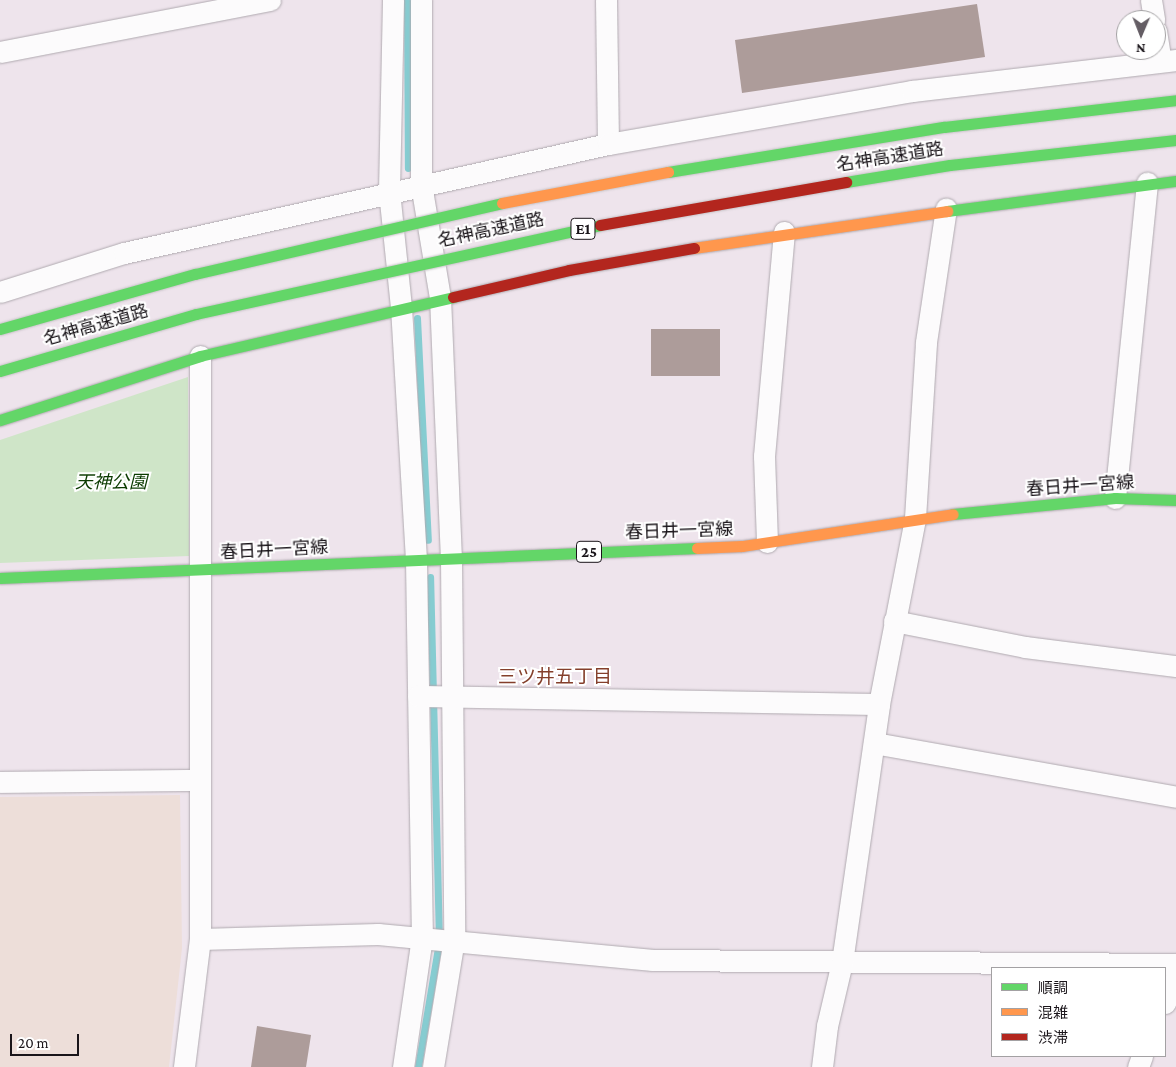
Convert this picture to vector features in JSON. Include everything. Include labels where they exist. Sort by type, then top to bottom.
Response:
[{"type":"main road","name":"名神高速道路","points":[[0,329],[195,274],[502,203],[768,154],[944,127],[1176,100]]},
{"type":"main road","name":"名神高速道路","points":[[0,371],[196,314],[498,245],[743,198],[950,165],[1176,140]]},
{"type":"main road","points":[[0,420],[200,356],[440,297],[784,232],[946,208],[1176,180]]},
{"type":"main road","name":"春日井一宮線","points":[[0,578],[198,571],[767,542],[915,518],[1115,498],[1176,500]]},
{"type":"street","points":[[0,52],[270,0]]},
{"type":"street","points":[[393,0],[390,191],[401,308],[416,560],[422,937],[403,1067]]},
{"type":"street","points":[[422,0],[421,184],[440,297],[452,558],[450,694],[454,939],[433,1067]]},
{"type":"street","points":[[606,0],[608,144]]},
{"type":"street","points":[[0,292],[124,253],[421,184],[608,144],[912,91],[1168,61]]},
{"type":"street","points":[[1115,498],[1147,183]]},
{"type":"street","points":[[822,1067],[827,1026],[842,962],[879,704],[915,518],[926,342],[946,208]]},
{"type":"street","points":[[767,542],[764,456],[784,232]]},
{"type":"street","points":[[184,1067],[200,939],[198,571],[200,356]]},
{"type":"street","points":[[894,621],[1025,647],[1176,666]]},
{"type":"street","points":[[418,696],[450,694],[879,704]]},
{"type":"street","points":[[874,743],[1176,797]]},
{"type":"street","points":[[0,782],[200,780]]},
{"type":"street","points":[[200,939],[378,934],[454,939],[653,960],[1176,964]]},
{"type":"street","points":[[1166,1001],[1176,977]]},
{"type":"shaded area","points":[[180,795],[182,948],[169,1067],[0,1067],[0,797]]},
{"type":"green space","name":"天神公園","points":[[188,377],[189,556],[0,563],[0,440]]},
{"type":"building","points":[[977,4],[985,57],[742,93],[735,40]]},
{"type":"building","points":[[651,329],[720,329],[720,376],[651,376]]},
{"type":"building","points":[[257,1026],[311,1035],[306,1067],[251,1067]]},
{"type":"waterway","points":[[407,0],[408,168]]},
{"type":"waterway","points":[[417,318],[428,540]]},
{"type":"waterway","points":[[418,1067],[439,941],[430,577]]},
{"type":"traffic: fast","points":[[668,172],[944,127],[1176,100]]},
{"type":"traffic: fast","points":[[846,182],[950,165],[1176,140]]},
{"type":"traffic: fast","points":[[947,211],[1176,181]]},
{"type":"traffic: fast","points":[[0,329],[195,274],[502,203]]},
{"type":"traffic: fast","points":[[0,371],[196,314],[600,225]]},
{"type":"traffic: fast","points":[[0,420],[200,356],[453,297]]},
{"type":"traffic: fast","points":[[953,514],[1115,498],[1176,500]]},
{"type":"traffic: fast","points":[[0,578],[697,548]]},
{"type":"traffic: slow","points":[[502,203],[668,172]]},
{"type":"traffic: slow","points":[[694,248],[947,211]]},
{"type":"traffic: slow","points":[[697,548],[742,546],[953,514]]},
{"type":"traffic: jam","points":[[600,225],[846,182]]},
{"type":"traffic: jam","points":[[453,297],[569,270],[694,248]]},
{"type":"district","name":"三ツ井五丁目","points":[[555,677]]}]
